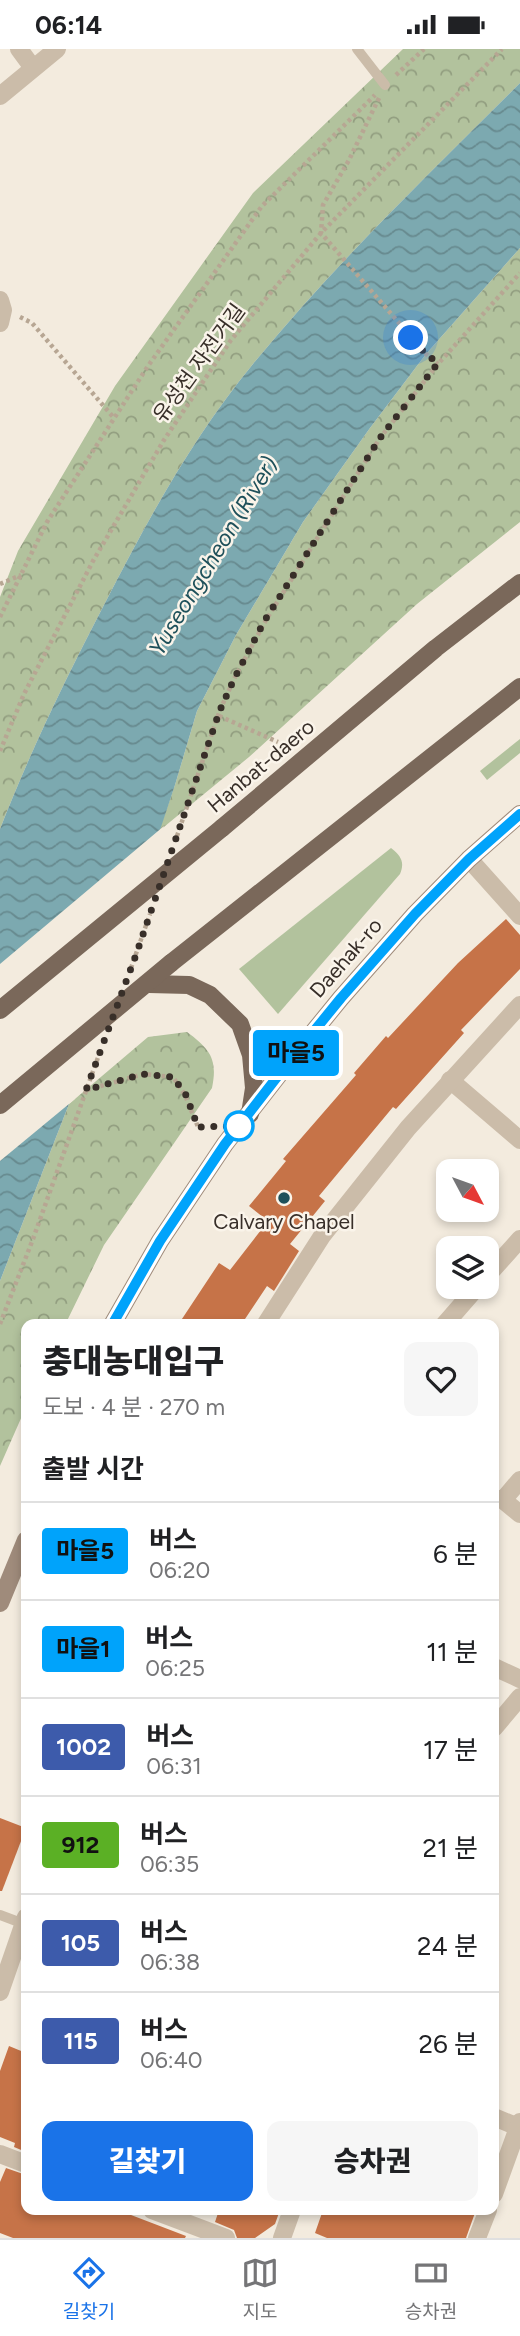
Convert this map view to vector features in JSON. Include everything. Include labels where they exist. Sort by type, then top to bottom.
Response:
[{"type":"main road","name":"Hanbat-daero","points":[[0,1010],[436,648],[520,583]]},
{"type":"main road","points":[[0,1105],[156,984],[171,963],[520,687]]},
{"type":"main road","name":"Daehak-ro","points":[[115,1319],[167,1230],[225,1144],[341,998],[415,914],[469,859],[520,814]]},
{"type":"main road","points":[[156,984],[189,985],[210,995],[240,1024],[251,1055],[254,1088],[250,1114]]},
{"type":"main road","points":[[0,1603],[21,1552]]},
{"type":"street","points":[[19,49],[33,68]]},
{"type":"street","points":[[0,96],[57,49]]},
{"type":"street","points":[[469,859],[520,916]]},
{"type":"street","points":[[269,1319],[322,1235],[408,1128],[520,1005]]},
{"type":"street","points":[[450,1080],[520,1140]]},
{"type":"street","points":[[499,1262],[520,1239]]},
{"type":"street","points":[[449,1319],[467,1299]]},
{"type":"street","points":[[499,1498],[520,1480]]},
{"type":"street","points":[[499,1500],[520,1514]]},
{"type":"street","points":[[499,1669],[520,1679]]},
{"type":"street","points":[[499,1722],[520,1697]]},
{"type":"street","points":[[0,1992],[21,1932]]},
{"type":"street","points":[[499,2118],[519,2124],[499,2180]]},
{"type":"street","points":[[0,2154],[21,2162]]},
{"type":"street","points":[[165,2215],[226,2238]]},
{"type":"street","points":[[282,2238],[290,2215]]},
{"type":"street","points":[[478,2238],[486,2215]]},
{"type":"lane","points":[[358,49],[385,85]]},
{"type":"lane","points":[[0,1915],[21,1920]]},
{"type":"path","points":[[0,617],[47,522],[148,366],[262,206],[424,49]]},
{"type":"path","name":"유성천 자전거길","points":[[0,751],[24,694],[93,561],[164,440],[231,340],[321,233],[502,49]]},
{"type":"path","points":[[385,85],[349,160],[323,205],[321,233],[426,354],[438,363]]},
{"type":"path","points":[[173,847],[219,716],[235,677],[265,620],[380,438],[438,363],[520,273]]},
{"type":"path","points":[[1,311],[32,323],[114,418]]},
{"type":"path","points":[[0,584],[21,575]]},
{"type":"path","points":[[219,716],[278,741]]},
{"type":"path","points":[[128,977],[151,912]]},
{"type":"path","points":[[0,1324],[104,1040]]},
{"type":"path","points":[[86,1090],[143,1074],[173,1077],[186,1095],[198,1127]]},
{"type":"green space","points":[[403,49],[520,49],[520,83],[316,291],[253,364],[211,420],[155,510],[121,572],[36,743],[0,829],[0,597],[18,551],[115,386],[253,193]]},
{"type":"green space","points":[[520,248],[520,522],[417,604],[249,757],[159,831],[197,711],[236,635],[303,522],[426,354]]},
{"type":"green space","points":[[520,739],[520,753],[487,780],[480,771]]},
{"type":"green space","points":[[391,848],[401,859],[400,874],[278,1014],[239,969]]},
{"type":"green space","points":[[187,1032],[210,1055],[214,1069],[212,1088],[104,1245],[68,1319],[21,1319],[21,1418],[0,1466],[0,1281],[69,1104],[148,1037]]},
{"type":"water","name":"Yuseongcheon (River)","points":[[520,83],[520,248],[426,354],[303,522],[236,635],[197,711],[69,1104],[0,1281],[0,829],[24,771],[77,658],[138,540],[191,450],[231,392],[284,327],[349,255]]},
{"type":"pier","points":[[164,826],[75,1099],[0,1161],[0,964]]},
{"type":"building","points":[[506,919],[520,935],[520,969],[461,1030],[464,1033],[396,1109],[393,1107],[319,1196],[325,1201],[290,1244],[299,1251],[274,1291],[267,1286],[245,1319],[182,1319],[219,1263],[230,1270],[268,1221],[249,1206],[286,1161],[283,1159],[386,1036],[388,1038],[458,963]]},
{"type":"building","points":[[0,1818],[21,1826],[21,1841],[0,1891]]},
{"type":"building","points":[[9,2046],[21,2051],[21,2150],[14,2147],[15,2143],[0,2137],[0,2071]]},
{"type":"building","points":[[6,2168],[21,2173],[21,2215],[131,2215],[186,2236],[13,2238],[0,2233],[0,2182]]},
{"type":"building","points":[[217,2215],[278,2215],[275,2224],[255,2238],[237,2238],[234,2230],[215,2222]]},
{"type":"building","points":[[321,2215],[474,2215],[466,2238],[327,2238],[315,2233]]},
{"type":"bus line","name":"마을5","points":[[115,1319],[160,1241],[225,1144],[288,1063],[415,914],[469,859],[520,814]]},
{"type":"place","name":"Calvary Chapel","points":[[284,1198]]},
{"type":"route","points":[[239,1126],[198,1127],[186,1095],[173,1077],[143,1074],[86,1090],[137,952],[220,710],[235,677],[265,620],[380,438],[438,363],[411,338]]}]
